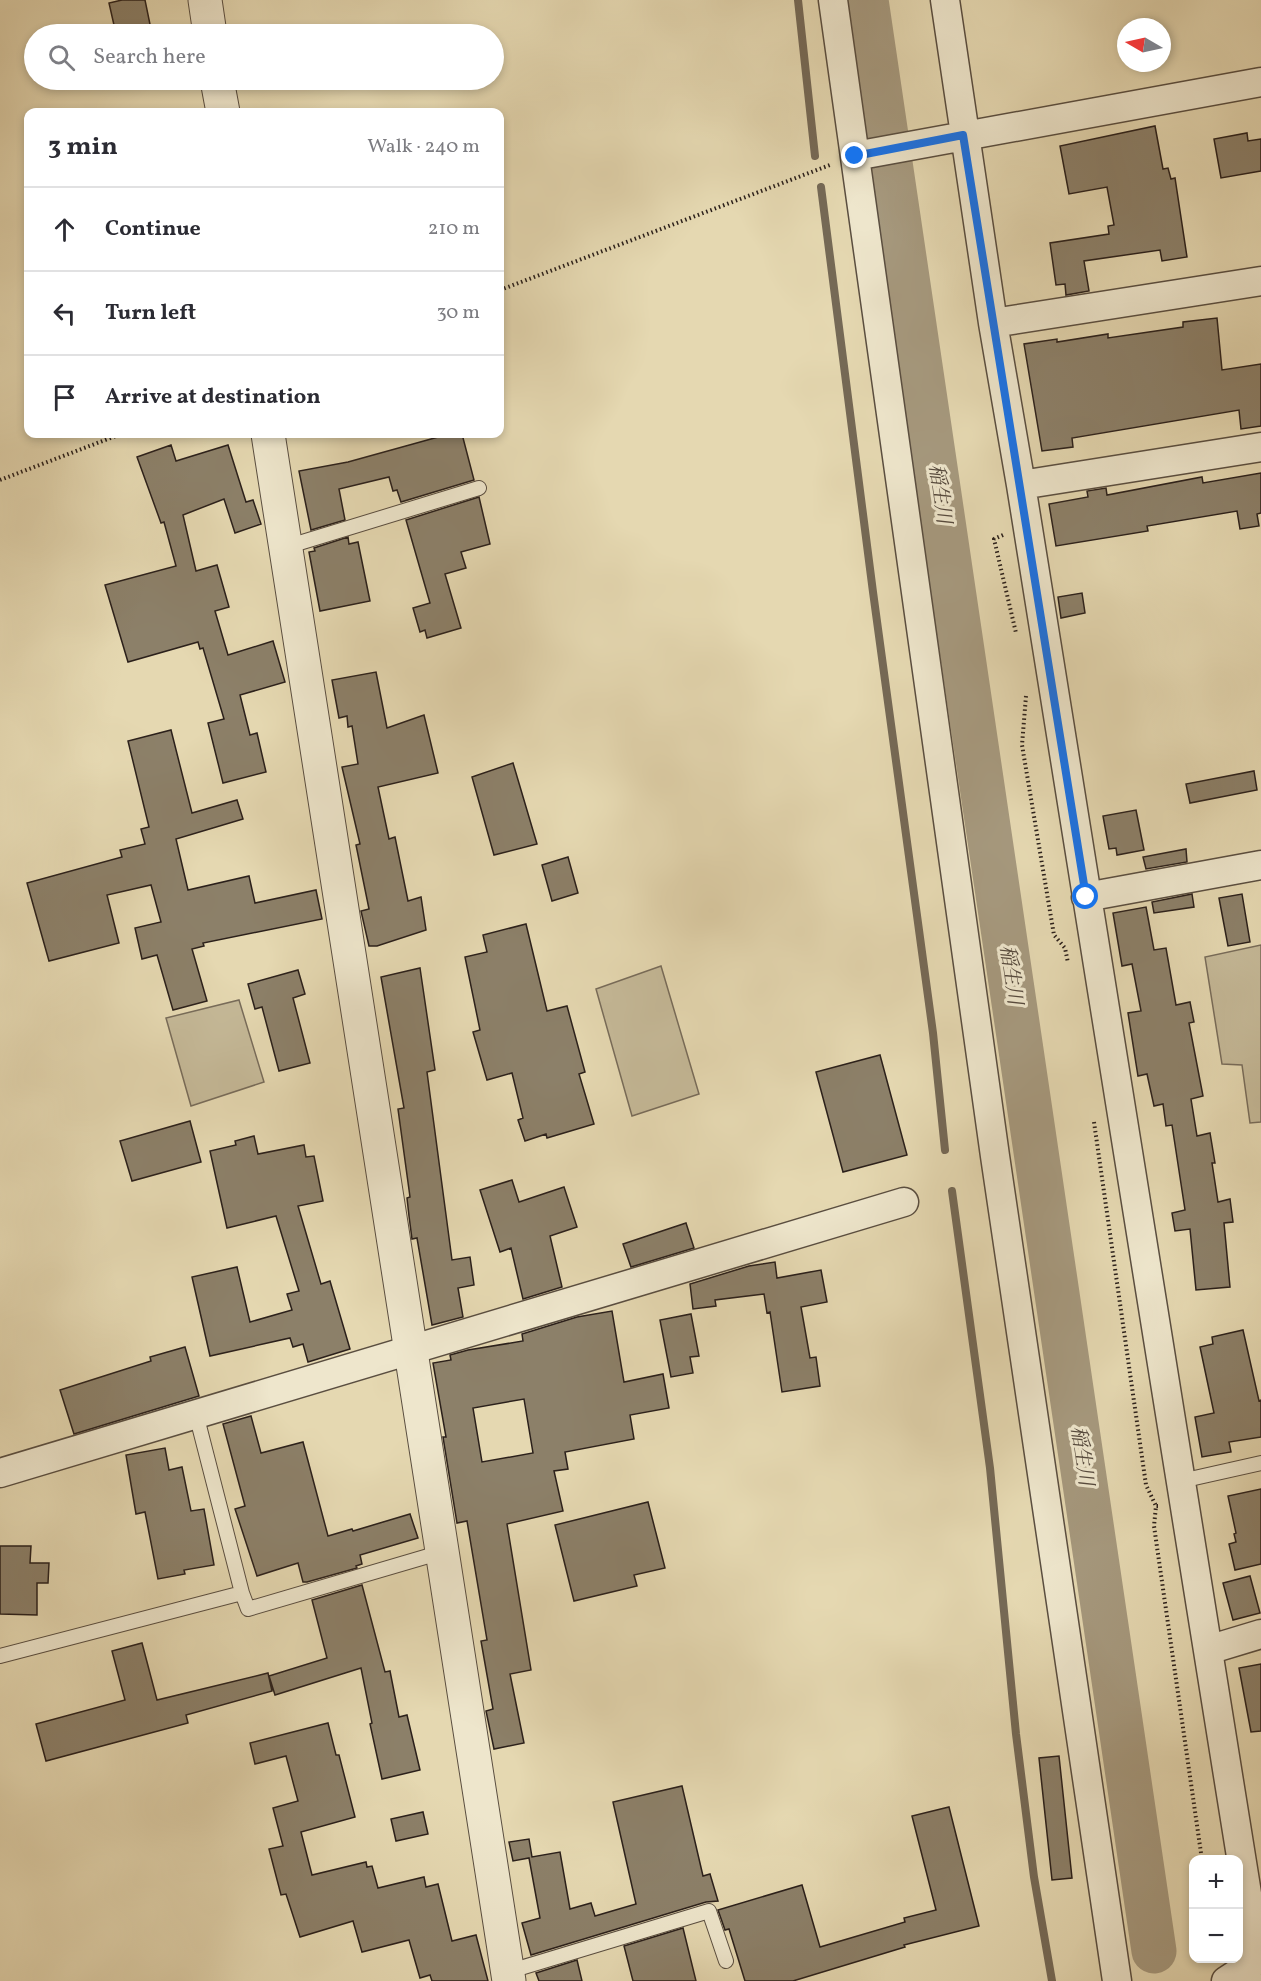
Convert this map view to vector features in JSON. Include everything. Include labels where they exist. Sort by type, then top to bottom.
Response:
[{"type":"street","points":[[205,0],[209,24]]},
{"type":"street","points":[[833,0],[863,154],[995,1156],[1117,1981]]},
{"type":"street","points":[[945,0],[963,135],[993,323],[1260,1966],[1226,1981]]},
{"type":"street","points":[[863,154],[1261,82]]},
{"type":"street","points":[[219,90],[222,108]]},
{"type":"street","points":[[993,323],[1261,281]]},
{"type":"street","points":[[269,438],[508,1976]]},
{"type":"street","points":[[1021,485],[1261,447]]},
{"type":"street","points":[[1086,897],[1261,865]]},
{"type":"street","points":[[0,1473],[904,1202]]},
{"type":"street","points":[[1209,1650],[1261,1634]]},
{"type":"lane","points":[[286,547],[479,488]]},
{"type":"lane","points":[[196,1414],[248,1609],[442,1552]]},
{"type":"lane","points":[[1183,1491],[1261,1463]]},
{"type":"lane","points":[[0,1656],[242,1593]]},
{"type":"lane","points":[[508,1976],[709,1911],[726,1961]]},
{"type":"path","points":[[504,289],[863,154]]},
{"type":"path","points":[[0,480],[110,438]]},
{"type":"path","points":[[1183,1491],[1156,1506],[1154,1526],[1201,1855]]},
{"type":"shaded area","points":[[1261,945],[1261,1122],[1250,1123],[1242,1065],[1222,1064],[1205,957]]},
{"type":"shaded area","points":[[661,966],[699,1094],[632,1116],[596,989]]},
{"type":"shaded area","points":[[239,1000],[264,1082],[191,1106],[166,1018]]},
{"type":"building","points":[[122,0],[145,0],[150,24],[114,24],[109,3]]},
{"type":"building","points":[[1155,126],[1163,169],[1168,168],[1171,179],[1175,178],[1187,257],[1162,261],[1160,250],[1084,261],[1089,291],[1066,295],[1065,284],[1056,285],[1050,243],[1109,234],[1108,226],[1114,225],[1107,187],[1069,194],[1060,146]]},
{"type":"building","points":[[1247,133],[1248,141],[1261,139],[1261,171],[1221,178],[1214,139]]},
{"type":"building","points":[[1217,318],[1222,370],[1261,364],[1261,426],[1241,429],[1239,410],[1072,438],[1073,447],[1042,451],[1024,344],[1057,339],[1057,342],[1108,334],[1108,338],[1183,327],[1183,322]]},
{"type":"building","points":[[435,438],[463,438],[474,480],[401,502],[397,490],[393,491],[389,477],[339,489],[345,520],[311,530],[299,471],[348,462]]},
{"type":"building","points":[[171,445],[176,461],[228,445],[246,502],[253,500],[261,524],[235,533],[224,499],[183,515],[196,571],[217,565],[229,607],[215,611],[228,655],[273,641],[285,682],[240,695],[250,735],[257,733],[266,772],[223,783],[208,723],[224,719],[203,648],[200,649],[198,642],[128,662],[105,585],[176,566],[164,522],[161,523],[137,457]]},
{"type":"building","points":[[1261,473],[1261,513],[1257,514],[1259,526],[1240,529],[1237,511],[1147,526],[1148,531],[1056,546],[1049,504],[1088,497],[1087,491],[1106,488],[1107,495],[1202,477],[1203,483]]},
{"type":"building","points":[[479,497],[490,544],[461,552],[466,568],[445,574],[461,628],[427,638],[425,630],[420,632],[413,608],[430,603],[406,520]]},
{"type":"building","points":[[348,537],[349,544],[358,542],[370,601],[320,611],[309,552],[315,551],[314,548]]},
{"type":"building","points":[[1082,593],[1085,613],[1061,618],[1058,597]]},
{"type":"building","points":[[376,672],[387,728],[424,715],[438,773],[378,787],[389,839],[395,837],[408,901],[421,897],[426,930],[377,946],[369,946],[361,911],[369,909],[356,845],[360,844],[342,767],[358,764],[352,726],[348,727],[347,716],[339,718],[332,680]]},
{"type":"building","points":[[171,730],[192,813],[237,800],[243,819],[176,839],[188,890],[249,876],[255,903],[316,890],[322,919],[203,943],[204,946],[192,949],[207,1001],[173,1010],[157,955],[142,959],[135,928],[161,922],[151,885],[107,895],[119,943],[49,961],[27,883],[122,857],[120,850],[145,844],[141,829],[149,827],[128,741]]},
{"type":"building","points":[[513,763],[537,844],[494,855],[472,777]]},
{"type":"building","points":[[1254,771],[1257,790],[1190,803],[1186,784]]},
{"type":"building","points":[[1136,810],[1144,850],[1117,855],[1116,848],[1109,849],[1103,816]]},
{"type":"building","points":[[1186,849],[1187,862],[1146,869],[1143,857]]},
{"type":"building","points":[[568,857],[578,893],[552,901],[542,865]]},
{"type":"building","points":[[1192,894],[1194,907],[1154,913],[1152,902]]},
{"type":"building","points":[[1242,894],[1250,942],[1228,946],[1219,898]]},
{"type":"building","points":[[1146,907],[1154,950],[1166,948],[1176,1005],[1190,1002],[1194,1022],[1189,1023],[1203,1096],[1191,1099],[1197,1136],[1210,1133],[1218,1202],[1230,1199],[1233,1222],[1224,1223],[1230,1287],[1196,1290],[1190,1229],[1175,1231],[1172,1213],[1185,1210],[1172,1125],[1166,1126],[1163,1104],[1154,1106],[1147,1074],[1138,1076],[1128,1013],[1141,1011],[1132,964],[1122,966],[1113,913]]},
{"type":"building","points":[[526,924],[547,1011],[567,1006],[585,1072],[579,1074],[594,1124],[547,1138],[546,1134],[525,1141],[518,1120],[523,1118],[512,1073],[487,1080],[473,1032],[480,1030],[465,957],[487,952],[483,935]]},
{"type":"building","points":[[420,968],[435,1070],[427,1072],[452,1260],[470,1257],[474,1285],[458,1288],[463,1317],[432,1325],[417,1238],[412,1239],[407,1198],[410,1197],[398,1109],[404,1108],[381,977]]},
{"type":"building","points":[[298,970],[305,994],[293,998],[310,1063],[279,1071],[262,1007],[255,1009],[248,984]]},
{"type":"building","points":[[880,1055],[907,1155],[843,1172],[816,1072]]},
{"type":"building","points":[[190,1121],[201,1162],[132,1181],[120,1141]]},
{"type":"building","points":[[254,1136],[258,1154],[304,1145],[306,1157],[314,1156],[323,1201],[298,1206],[321,1284],[330,1281],[350,1349],[308,1362],[303,1344],[293,1347],[290,1338],[210,1356],[192,1277],[237,1267],[250,1322],[292,1310],[287,1294],[299,1291],[276,1216],[227,1228],[210,1151],[236,1145],[235,1141]]},
{"type":"building","points":[[512,1180],[519,1202],[564,1187],[577,1227],[550,1236],[562,1287],[523,1299],[511,1248],[500,1252],[480,1190]]},
{"type":"building","points":[[686,1223],[694,1248],[631,1267],[623,1244]]},
{"type":"building","points":[[775,1262],[777,1278],[821,1270],[827,1302],[801,1307],[810,1358],[816,1357],[820,1386],[782,1392],[770,1312],[767,1313],[764,1294],[715,1300],[716,1306],[693,1309],[690,1284],[749,1266]]},
{"type":"building","points":[[612,1311],[624,1382],[663,1374],[669,1408],[630,1415],[634,1439],[565,1452],[568,1469],[554,1471],[563,1511],[507,1524],[531,1670],[510,1674],[524,1743],[494,1749],[486,1711],[493,1709],[481,1641],[487,1640],[467,1521],[457,1523],[443,1437],[446,1437],[433,1363],[451,1360],[450,1355],[468,1350],[523,1341],[522,1334],[577,1317]],"holes":[[[524,1399],[533,1453],[482,1462],[473,1408]]]},
{"type":"building","points":[[691,1314],[699,1356],[690,1357],[693,1373],[671,1377],[660,1320]]},
{"type":"building","points":[[1243,1330],[1259,1401],[1261,1400],[1261,1437],[1229,1442],[1231,1452],[1202,1457],[1195,1417],[1214,1413],[1200,1347],[1213,1344],[1212,1337]]},
{"type":"building","points":[[185,1347],[199,1396],[74,1434],[60,1390],[151,1361],[150,1357]]},
{"type":"building","points":[[251,1416],[261,1453],[303,1442],[328,1536],[410,1514],[418,1538],[360,1555],[362,1564],[356,1566],[357,1568],[307,1582],[303,1582],[298,1563],[257,1576],[235,1509],[245,1506],[223,1424]]},
{"type":"building","points":[[165,1448],[169,1470],[182,1467],[191,1511],[204,1509],[214,1565],[184,1570],[185,1574],[158,1579],[145,1512],[136,1514],[126,1455]]},
{"type":"building","points":[[1261,1489],[1261,1564],[1235,1570],[1229,1544],[1236,1542],[1234,1534],[1236,1533],[1228,1496]]},
{"type":"building","points":[[648,1502],[665,1568],[634,1575],[637,1586],[574,1601],[555,1525]]},
{"type":"building","points":[[0,1546],[31,1546],[30,1563],[49,1563],[48,1583],[37,1583],[37,1615],[0,1614]]},
{"type":"building","points":[[1250,1576],[1260,1613],[1233,1620],[1223,1583]]},
{"type":"building","points":[[362,1585],[385,1672],[390,1671],[399,1717],[407,1715],[420,1770],[382,1779],[361,1668],[275,1695],[269,1676],[327,1658],[312,1600]]},
{"type":"building","points":[[142,1643],[157,1700],[268,1673],[272,1691],[186,1715],[188,1723],[46,1761],[36,1724],[125,1700],[112,1651]]},
{"type":"building","points":[[1261,1664],[1261,1731],[1251,1732],[1239,1668]]},
{"type":"building","points":[[328,1723],[355,1817],[301,1832],[312,1875],[366,1862],[367,1867],[372,1866],[378,1888],[424,1877],[426,1887],[438,1884],[452,1941],[476,1935],[488,1981],[432,1981],[430,1975],[420,1978],[409,1940],[362,1952],[353,1921],[300,1937],[286,1894],[281,1895],[269,1849],[283,1846],[273,1808],[298,1801],[286,1756],[255,1764],[250,1743]]},
{"type":"building","points":[[1059,1756],[1072,1878],[1052,1880],[1039,1758]]},
{"type":"building","points":[[682,1786],[703,1876],[710,1874],[718,1901],[706,1902],[531,1955],[522,1923],[540,1918],[529,1858],[513,1861],[509,1842],[529,1839],[532,1857],[560,1852],[570,1909],[591,1903],[595,1916],[636,1904],[613,1802]]},
{"type":"building","points":[[949,1807],[979,1926],[904,1945],[905,1947],[793,1981],[745,1981],[729,1929],[725,1930],[718,1910],[802,1885],[820,1947],[905,1922],[904,1918],[936,1910],[912,1816]]},
{"type":"building","points":[[423,1812],[428,1834],[396,1841],[391,1819]]},
{"type":"building","points":[[683,1928],[696,1981],[633,1981],[624,1946]]},
{"type":"building","points":[[577,1960],[582,1981],[539,1981],[536,1973]]},
{"type":"waterway","points":[[798,0],[815,156]]},
{"type":"waterway","name":"稲生川","points":[[866,0],[1154,1951]]},
{"type":"waterway","points":[[821,187],[933,1033],[945,1150]]},
{"type":"waterway","points":[[952,1191],[990,1468],[1016,1734],[1034,1877],[1052,1981]]},
{"type":"route","points":[[855,156],[963,135],[1086,897]]}]
